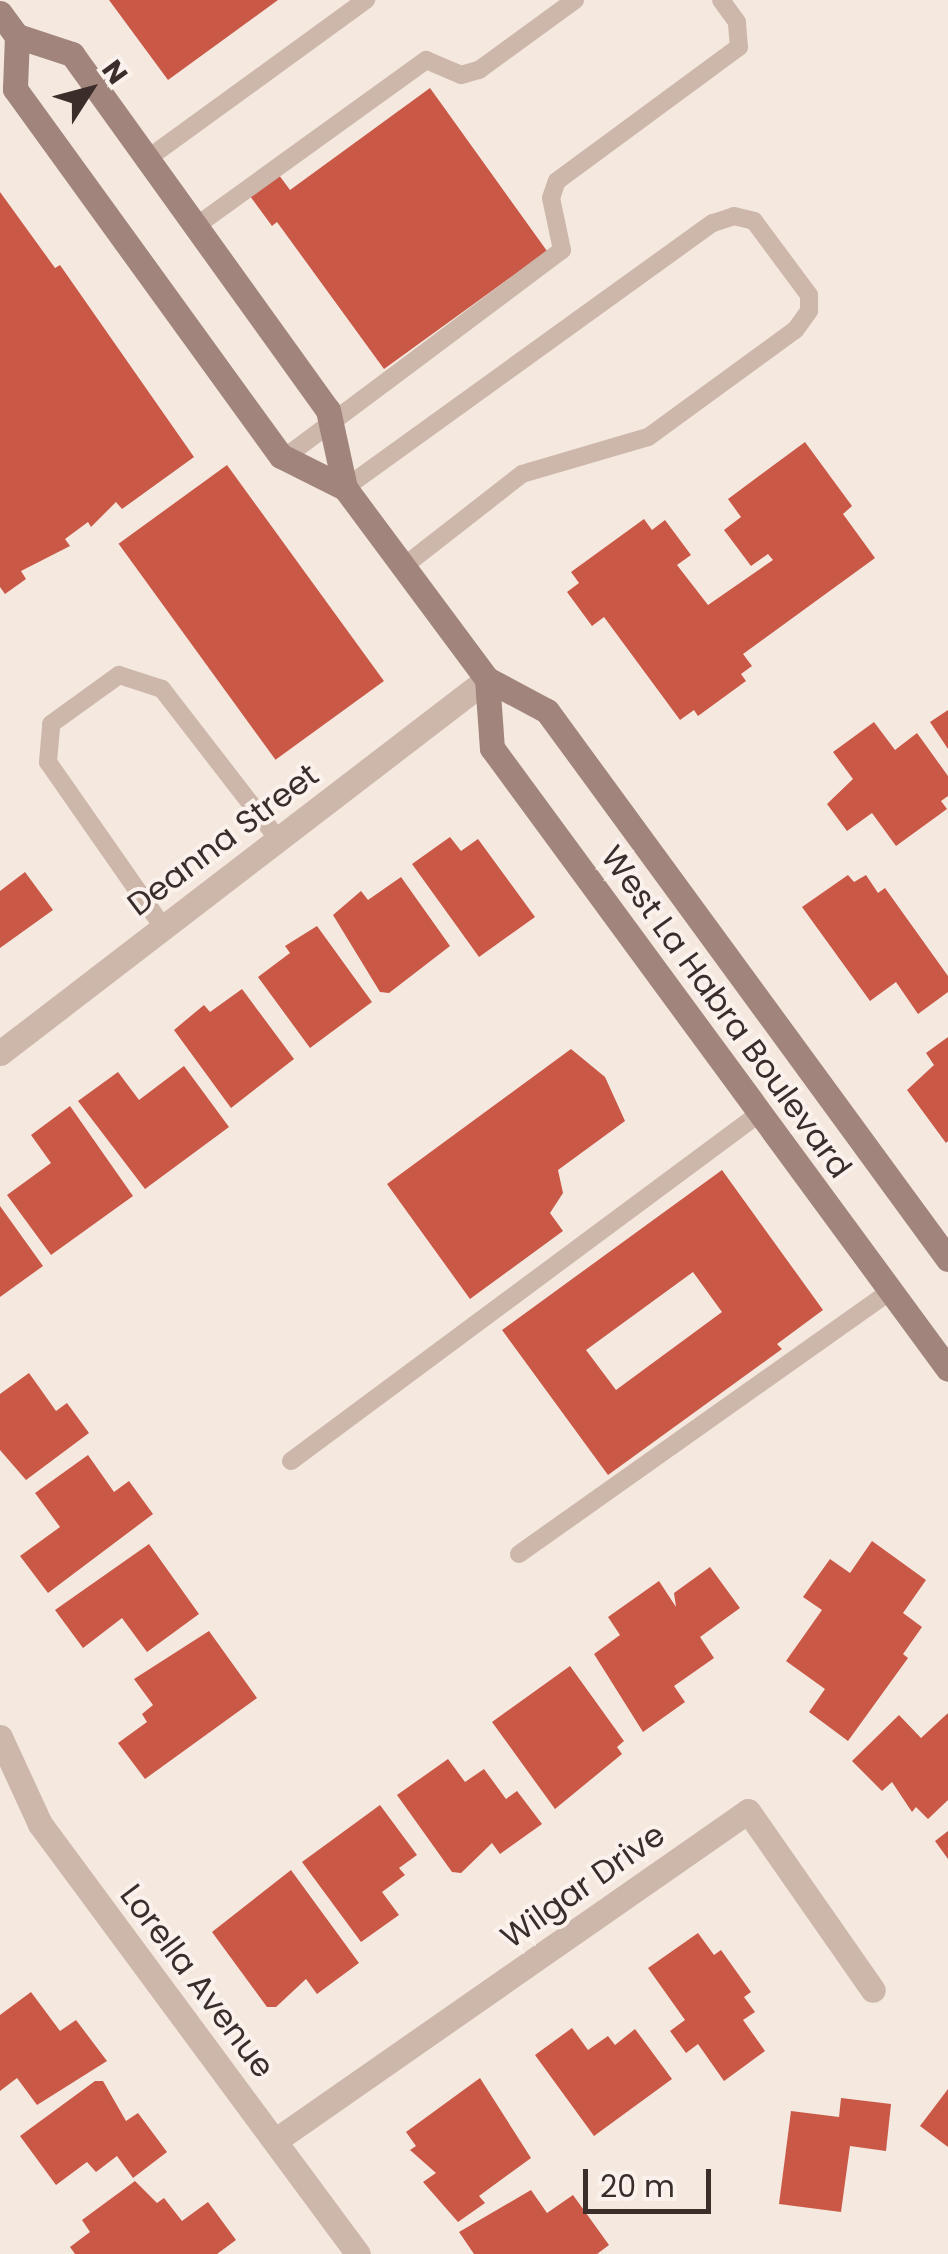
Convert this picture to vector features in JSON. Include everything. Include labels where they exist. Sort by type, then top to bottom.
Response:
[{"type":"main road","points":[[0,13],[17,36]]},
{"type":"main road","name":"West La Habra Boulevard","points":[[344,488],[284,458],[15,89],[17,36],[72,54],[331,423],[344,488],[486,679],[547,711],[948,1259]]},
{"type":"main road","name":"West La Habra Boulevard","points":[[486,679],[492,748],[948,1369]]},
{"type":"street","name":"Deanna Street","points":[[0,1053],[486,679]]},
{"type":"street","name":"Lorella Avenue","points":[[0,1737],[40,1824],[358,2254]]},
{"type":"street","name":"Wilgar Drive","points":[[276,2140],[748,1810],[872,1990]]},
{"type":"lane","points":[[147,159],[366,0]]},
{"type":"lane","points":[[196,226],[426,60],[461,75],[479,70],[575,0]]},
{"type":"lane","points":[[284,458],[562,250],[551,198],[558,181],[739,47],[738,22],[721,0]]},
{"type":"lane","points":[[344,488],[712,223],[734,216],[754,221],[809,295],[809,311],[795,330],[648,437],[522,474],[404,567]]},
{"type":"lane","points":[[163,927],[48,762],[51,724],[119,675],[162,689],[278,839]]},
{"type":"lane","points":[[291,1460],[760,1113]]},
{"type":"lane","points":[[519,1554],[890,1291]]},
{"type":"building","points":[[109,0],[278,0],[168,80]]},
{"type":"building","points":[[430,88],[547,251],[384,369],[277,222],[272,226],[250,196],[279,175],[290,190]]},
{"type":"building","points":[[0,192],[55,268],[60,265],[194,457],[122,509],[116,502],[91,527],[88,522],[65,539],[70,546],[21,571],[26,579],[5,594],[0,587]]},
{"type":"building","points":[[805,442],[852,506],[843,514],[875,558],[743,654],[752,666],[741,674],[746,681],[698,716],[694,710],[680,720],[604,617],[592,626],[567,592],[579,583],[571,572],[644,519],[652,530],[665,520],[691,555],[677,565],[708,605],[773,560],[768,554],[751,566],[724,530],[741,517],[728,499]]},
{"type":"building","points":[[227,465],[384,681],[276,760],[119,544]]},
{"type":"building","points":[[948,710],[948,749],[930,722]]},
{"type":"building","points":[[874,722],[895,750],[917,733],[948,776],[948,796],[941,801],[947,809],[896,846],[872,813],[847,831],[827,804],[853,779],[833,752]]},
{"type":"building","points":[[450,837],[461,851],[478,839],[535,917],[479,957],[412,864]]},
{"type":"building","points":[[25,872],[53,910],[0,948],[0,891]]},
{"type":"building","points":[[848,875],[854,882],[866,875],[878,893],[885,888],[948,976],[948,992],[918,1014],[896,982],[870,1001],[802,907]]},
{"type":"building","points":[[401,877],[450,946],[389,993],[380,992],[333,915],[361,891],[368,900]]},
{"type":"building","points":[[317,926],[372,1002],[310,1048],[258,977],[290,953],[285,946]]},
{"type":"building","points":[[242,989],[294,1059],[231,1108],[174,1030],[204,1005],[210,1012]]},
{"type":"building","points":[[948,1037],[946,1143],[907,1090],[934,1065],[926,1053]]},
{"type":"building","points":[[571,1049],[605,1077],[625,1121],[558,1170],[563,1193],[550,1213],[563,1231],[470,1299],[387,1184]]},
{"type":"building","points":[[184,1066],[229,1127],[145,1189],[78,1101],[118,1072],[139,1100]]},
{"type":"building","points":[[70,1106],[133,1196],[51,1255],[7,1195],[51,1163],[31,1135]]},
{"type":"building","points":[[722,1170],[823,1310],[777,1344],[782,1349],[608,1475],[502,1330]],"holes":[[[693,1272],[722,1312],[616,1390],[586,1350]]]},
{"type":"building","points":[[0,1206],[43,1266],[0,1297]]},
{"type":"building","points":[[29,1373],[56,1411],[67,1403],[89,1433],[26,1480],[0,1450],[0,1394]]},
{"type":"building","points":[[88,1455],[114,1492],[129,1481],[153,1514],[48,1593],[20,1556],[60,1527],[35,1493]]},
{"type":"building","points":[[872,1541],[926,1580],[903,1613],[922,1627],[903,1654],[908,1658],[848,1741],[809,1712],[825,1689],[786,1661],[822,1610],[803,1597],[830,1559],[850,1573]]},
{"type":"building","points":[[149,1544],[199,1614],[147,1652],[122,1618],[83,1648],[55,1610]]},
{"type":"building","points":[[710,1567],[740,1608],[700,1637],[714,1658],[674,1686],[685,1702],[643,1732],[594,1654],[620,1635],[608,1617],[659,1581],[676,1607],[674,1593]]},
{"type":"building","points":[[209,1631],[257,1698],[145,1779],[118,1743],[147,1722],[142,1714],[153,1705],[134,1679]]},
{"type":"building","points":[[570,1666],[624,1741],[617,1747],[622,1754],[555,1809],[492,1722]]},
{"type":"building","points":[[948,1713],[948,1800],[928,1819],[916,1807],[912,1812],[892,1782],[882,1791],[852,1761],[899,1715],[921,1738]]},
{"type":"building","points":[[448,1759],[465,1782],[484,1769],[506,1799],[517,1791],[542,1824],[500,1854],[492,1843],[461,1873],[452,1872],[397,1795]]},
{"type":"building","points":[[380,1805],[417,1855],[399,1868],[405,1875],[382,1892],[399,1915],[361,1942],[302,1862]]},
{"type":"building","points":[[948,1831],[948,1859],[935,1841]]},
{"type":"building","points":[[291,1870],[359,1963],[317,1994],[306,1979],[276,2007],[267,2007],[212,1932]]},
{"type":"building","points":[[698,1933],[714,1955],[721,1950],[751,1992],[744,1997],[755,2012],[743,2020],[765,2051],[724,2081],[698,2044],[686,2053],[670,2031],[685,2020],[648,1968]]},
{"type":"building","points":[[31,1992],[60,2031],[76,2020],[107,2061],[37,2105],[17,2078],[0,2091],[0,2015]]},
{"type":"building","points":[[572,2028],[588,2050],[608,2036],[615,2045],[635,2029],[672,2079],[594,2136],[535,2055]]},
{"type":"building","points":[[480,2078],[531,2158],[479,2196],[485,2203],[458,2222],[423,2182],[436,2173],[410,2150],[416,2146],[406,2132]]},
{"type":"building","points":[[95,2081],[103,2081],[126,2121],[138,2113],[167,2152],[133,2178],[117,2156],[96,2172],[87,2162],[56,2185],[20,2136]]},
{"type":"building","points":[[948,2089],[948,2147],[920,2126]]},
{"type":"building","points":[[841,2098],[891,2104],[886,2151],[850,2146],[841,2212],[779,2204],[791,2111],[839,2117]]},
{"type":"building","points":[[135,2181],[157,2203],[164,2198],[182,2221],[208,2202],[236,2240],[217,2254],[75,2254],[70,2247],[90,2232],[82,2220]]},
{"type":"building","points":[[531,2190],[547,2213],[573,2195],[609,2245],[597,2254],[474,2254],[459,2232]]}]
